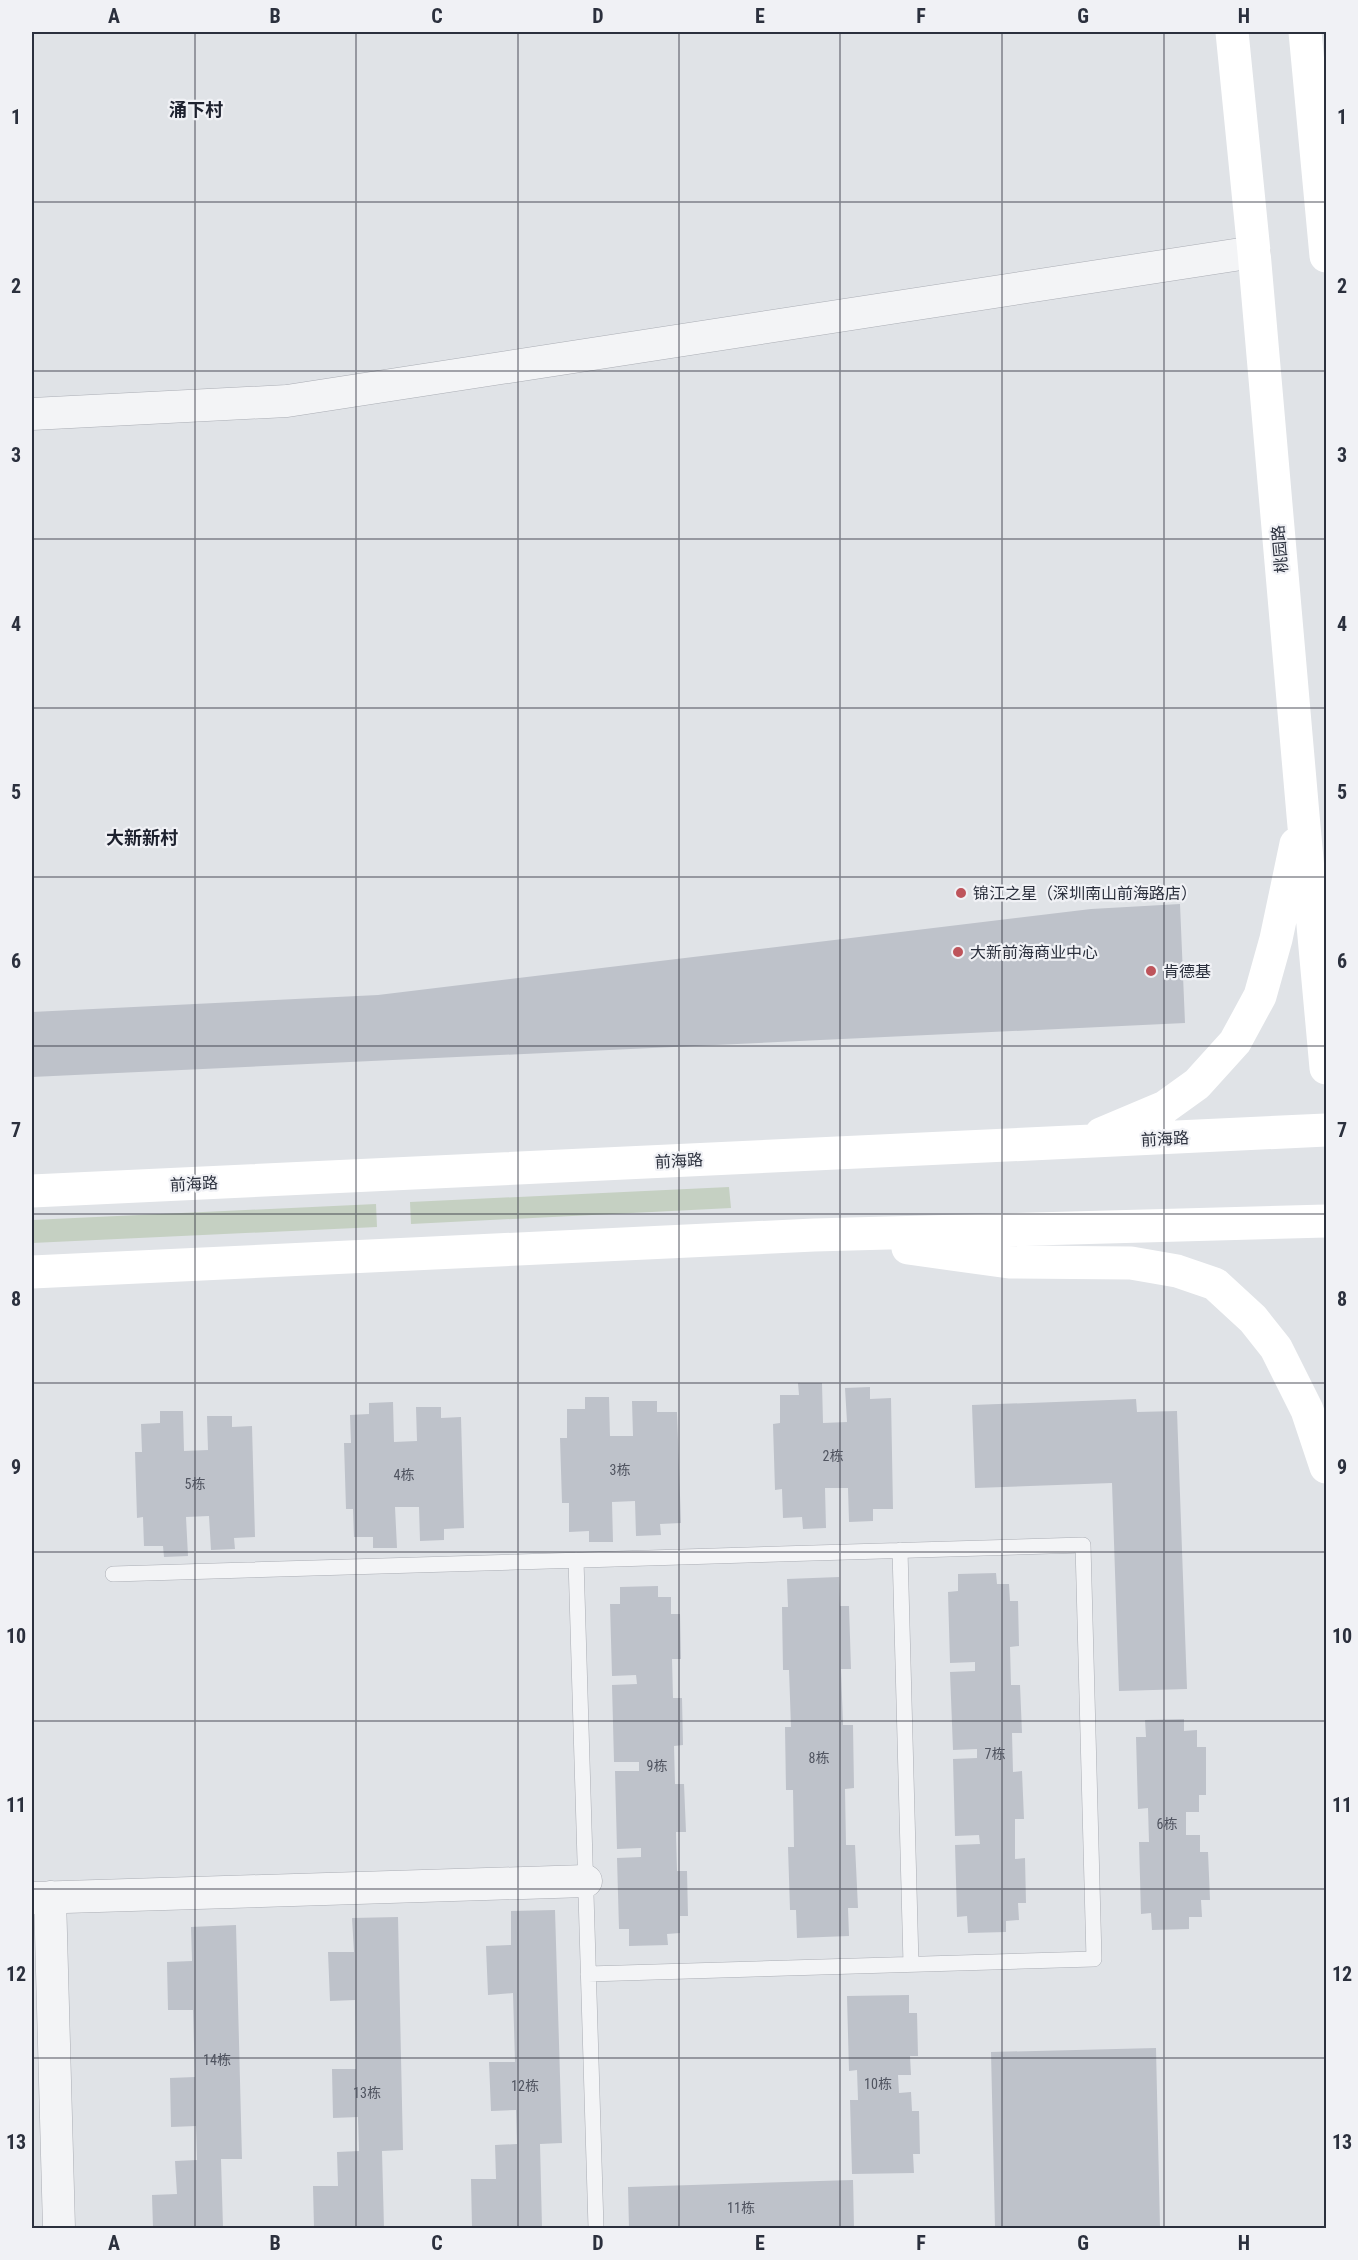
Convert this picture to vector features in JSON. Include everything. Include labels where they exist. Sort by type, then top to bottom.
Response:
[{"type":"main road","name":"桃园路","points":[[1232,32],[1254,252],[1326,1068]]},
{"type":"main road","points":[[1305,32],[1326,247]]},
{"type":"main road","points":[[1080,1143],[1165,1107],[1197,1084],[1235,1042],[1260,996],[1276,939],[1303,814]]},
{"type":"main road","name":"前海路","points":[[32,1191],[1326,1130]]},
{"type":"main road","points":[[32,1272],[814,1235],[1326,1221]]},
{"type":"main road","points":[[814,1235],[1009,1262],[1131,1263],[1177,1271],[1215,1284],[1254,1319],[1276,1348],[1307,1410],[1326,1467]]},
{"type":"street","points":[[32,414],[287,401],[1254,252]]},
{"type":"street","points":[[60,2229],[40,1897],[586,1881]]},
{"type":"lane","points":[[113,1574],[1083,1545],[1094,1959],[588,1974]]},
{"type":"lane","points":[[900,1550],[911,1964]]},
{"type":"lane","points":[[576,1560],[596,2229]]},
{"type":"green space","points":[[729,1187],[731,1208],[411,1224],[410,1202]]},
{"type":"green space","points":[[376,1204],[377,1227],[32,1243],[32,1220]]},
{"type":"building","name":"大新前海商业中心","points":[[1180,904],[1185,1023],[32,1077],[32,1012],[378,995],[1091,909]]},
{"type":"building","points":[[798,1383],[822,1383],[823,1423],[847,1422],[845,1388],[870,1387],[870,1399],[891,1398],[893,1509],[873,1509],[873,1521],[849,1522],[848,1488],[825,1488],[826,1528],[803,1529],[802,1517],[783,1518],[782,1489],[775,1490],[773,1424],[780,1423],[780,1395],[799,1395]]},
{"type":"building","points":[[585,1397],[609,1397],[610,1436],[633,1436],[632,1401],[657,1401],[657,1412],[677,1412],[681,1523],[660,1524],[661,1535],[636,1536],[635,1501],[612,1502],[613,1542],[589,1542],[589,1531],[569,1532],[569,1503],[562,1503],[560,1438],[567,1438],[567,1409],[585,1409]]},
{"type":"building","points":[[1136,1399],[1137,1412],[1177,1411],[1187,1689],[1119,1691],[1112,1483],[975,1488],[972,1405]]},
{"type":"building","points":[[393,1402],[394,1442],[417,1441],[416,1407],[441,1407],[441,1418],[461,1417],[464,1528],[444,1529],[444,1540],[420,1541],[419,1507],[395,1507],[397,1548],[373,1548],[373,1537],[354,1537],[353,1509],[346,1509],[344,1443],[351,1443],[350,1415],[369,1414],[369,1403]]},
{"type":"building","points":[[160,1411],[183,1411],[184,1451],[208,1450],[207,1416],[232,1416],[232,1427],[252,1426],[255,1537],[234,1538],[235,1549],[211,1550],[209,1516],[186,1517],[188,1556],[164,1557],[163,1546],[144,1546],[143,1517],[137,1518],[135,1452],[142,1452],[141,1424],[160,1423]]},
{"type":"building","points":[[996,1573],[997,1584],[1009,1584],[1010,1601],[1018,1601],[1019,1646],[1010,1647],[1011,1685],[1020,1685],[1022,1733],[1012,1733],[1013,1772],[1022,1771],[1024,1819],[1015,1819],[1015,1859],[1025,1858],[1026,1903],[1018,1903],[1019,1920],[1006,1921],[1006,1932],[968,1933],[967,1916],[957,1917],[955,1845],[980,1844],[979,1835],[955,1836],[953,1759],[977,1758],[977,1749],[953,1750],[950,1672],[975,1671],[975,1662],[950,1663],[948,1592],[958,1591],[958,1574]]},
{"type":"building","points":[[839,1577],[840,1606],[849,1606],[851,1669],[841,1669],[843,1725],[853,1725],[854,1788],[845,1789],[846,1845],[855,1845],[858,1908],[848,1908],[849,1936],[797,1938],[796,1910],[790,1910],[788,1847],[794,1847],[793,1790],[786,1790],[785,1727],[791,1727],[789,1670],[783,1670],[782,1607],[788,1607],[787,1579]]},
{"type":"building","points":[[658,1586],[658,1597],[671,1597],[671,1614],[680,1614],[681,1659],[672,1659],[673,1698],[682,1698],[683,1745],[674,1746],[675,1784],[684,1784],[686,1832],[676,1832],[677,1871],[687,1871],[688,1916],[680,1916],[680,1933],[667,1934],[668,1945],[629,1946],[629,1929],[619,1929],[617,1858],[641,1857],[641,1848],[617,1849],[615,1771],[639,1771],[639,1762],[614,1762],[612,1685],[637,1684],[636,1675],[612,1676],[610,1604],[620,1604],[620,1587]]},
{"type":"building","points":[[1184,1719],[1184,1731],[1197,1730],[1197,1747],[1206,1747],[1206,1795],[1199,1795],[1199,1812],[1186,1812],[1186,1835],[1200,1835],[1200,1852],[1208,1852],[1210,1900],[1201,1900],[1202,1917],[1189,1917],[1189,1929],[1152,1930],[1151,1913],[1141,1914],[1139,1842],[1149,1842],[1148,1808],[1138,1809],[1136,1737],[1146,1737],[1145,1720]]},
{"type":"building","points":[[555,1910],[562,2143],[540,2144],[542,2228],[472,2228],[471,2179],[496,2179],[495,2145],[517,2144],[516,2110],[491,2111],[489,2062],[515,2062],[513,1993],[488,1995],[486,1946],[511,1945],[511,1911]]},
{"type":"building","points":[[398,1917],[403,2150],[382,2151],[384,2228],[314,2228],[313,2186],[338,2186],[337,2152],[359,2151],[358,2117],[333,2118],[332,2069],[356,2069],[355,2000],[330,2001],[328,1952],[354,1952],[352,1918]]},
{"type":"building","points":[[236,1925],[242,2159],[221,2159],[223,2228],[153,2228],[152,2195],[177,2194],[175,2161],[197,2160],[196,2126],[171,2127],[170,2078],[195,2077],[193,2010],[168,2010],[167,1962],[192,1961],[191,1927]]},
{"type":"building","points":[[909,1995],[909,2013],[917,2013],[918,2056],[910,2056],[911,2075],[898,2075],[899,2093],[911,2092],[912,2111],[919,2111],[920,2154],[913,2154],[914,2173],[852,2174],[850,2100],[858,2100],[857,2070],[849,2071],[847,1996]]},
{"type":"building","points":[[1156,2048],[1160,2228],[995,2228],[991,2052]]},
{"type":"building","points":[[853,2180],[854,2228],[629,2228],[628,2187]]},
{"type":"place","name":"锦江之星（深圳南山前海路店）","points":[[961,893]]},
{"type":"place","name":"大新前海商业中心","points":[[958,952]]},
{"type":"place","name":"肯德基","points":[[1151,971]]},
{"type":"district","name":"涌下村","points":[[196,109]]},
{"type":"district","name":"大新新村","points":[[142,837]]}]
